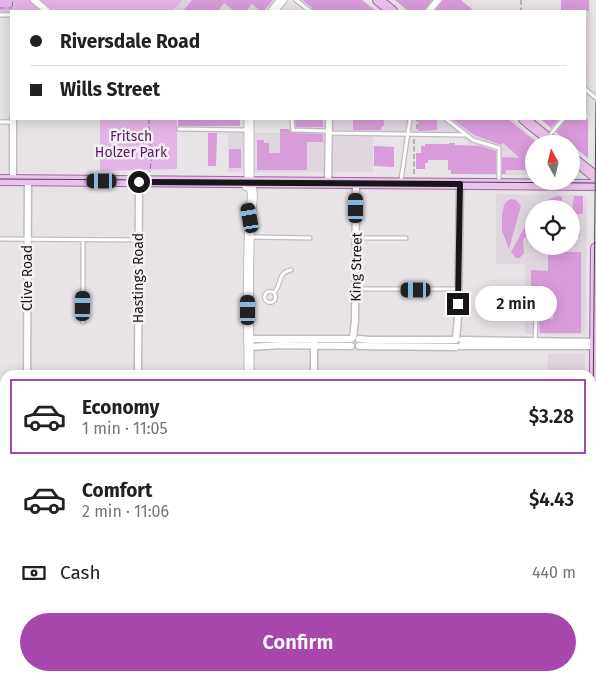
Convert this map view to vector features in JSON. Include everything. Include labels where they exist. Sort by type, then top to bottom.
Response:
[{"type":"main road","points":[[378,0],[391,10]]},
{"type":"main road","points":[[525,120],[544,135]]},
{"type":"main road","points":[[580,164],[596,177]]},
{"type":"main road","points":[[0,180],[596,185]]},
{"type":"main road","points":[[595,370],[596,248]]},
{"type":"street","points":[[34,0],[46,10]]},
{"type":"street","points":[[274,10],[282,0]]},
{"type":"street","points":[[430,10],[438,0]]},
{"type":"street","points":[[249,120],[249,182],[247,188],[250,218],[249,370]]},
{"type":"street","points":[[328,183],[329,120]]},
{"type":"street","points":[[13,121],[13,180]]},
{"type":"street","name":"Clive Road","points":[[27,370],[28,181]]},
{"type":"street","name":"Hastings Road","points":[[138,370],[139,182]]},
{"type":"street","name":"King Street","points":[[355,341],[356,183]]},
{"type":"street","points":[[458,342],[460,184]]},
{"type":"street","points":[[249,343],[355,341],[595,344]]},
{"type":"street","points":[[314,343],[314,370]]},
{"type":"lane","points":[[296,0],[309,10]]},
{"type":"lane","points":[[586,90],[596,98]]},
{"type":"lane","points":[[292,120],[293,130],[408,135],[466,135]]},
{"type":"lane","points":[[401,184],[410,120]]},
{"type":"lane","points":[[447,120],[473,140],[499,148],[499,184]]},
{"type":"lane","points":[[555,135],[562,120]]},
{"type":"lane","points":[[0,122],[13,121]]},
{"type":"lane","points":[[179,128],[249,130]]},
{"type":"lane","points":[[250,237],[310,238]]},
{"type":"lane","points":[[356,238],[406,238]]},
{"type":"lane","points":[[0,239],[138,240]]},
{"type":"lane","points":[[82,322],[83,240]]},
{"type":"lane","points":[[274,293],[277,290],[282,274],[291,270]]},
{"type":"lane","points":[[355,289],[459,289]]},
{"type":"lane","points":[[535,344],[537,290]]},
{"type":"path","points":[[0,8],[12,8],[13,0]]},
{"type":"path","points":[[149,120],[149,140],[152,151],[150,172]]},
{"type":"path","points":[[415,175],[415,135],[418,120]]},
{"type":"shaded area","points":[[183,0],[277,0],[269,10],[173,10]]},
{"type":"shaded area","points":[[561,0],[590,0],[588,159],[580,152],[580,135],[559,135],[541,120],[586,120],[586,10],[561,10]]},
{"type":"shaded area","points":[[289,120],[513,120],[531,135],[525,135],[525,175],[467,175],[468,142],[458,134],[415,136],[373,133],[373,172],[228,172],[228,133],[289,133]]},
{"type":"shaded area","points":[[496,194],[582,195],[587,200],[585,335],[525,334],[525,264],[496,264]]},
{"type":"shaded area","points":[[548,353],[585,354],[585,370],[547,370]]},
{"type":"green space","points":[[0,0],[183,0],[173,10],[10,10],[10,13],[0,12]]},
{"type":"green space","name":"Fritsch Holzer Park","points":[[100,120],[177,120],[177,169],[100,171]]},
{"type":"building","points":[[192,0],[273,0],[265,10],[259,10],[252,4],[247,10],[233,10],[224,3],[219,10],[184,10]]},
{"type":"building","points":[[302,0],[362,0],[375,10],[313,10]]},
{"type":"building","points":[[395,0],[432,0],[425,10],[407,10]]},
{"type":"building","points":[[443,0],[461,0],[473,10],[436,10]]},
{"type":"building","points":[[561,0],[589,0],[589,11],[561,10]]},
{"type":"building","points":[[588,119],[588,158],[580,152],[580,135],[560,135],[556,132],[565,120]]},
{"type":"building","points":[[178,120],[240,120],[240,126],[178,126]]},
{"type":"building","points":[[295,120],[323,120],[323,127],[296,127]]},
{"type":"building","points":[[353,120],[384,120],[381,130],[353,130]]},
{"type":"building","points":[[418,120],[437,120],[437,130],[418,131]]},
{"type":"building","points":[[453,120],[509,120],[528,135],[525,135],[525,170],[506,170],[505,174],[502,174],[502,157],[520,158],[503,143],[501,145],[474,135]]},
{"type":"building","points":[[542,120],[558,120],[551,128]]},
{"type":"building","points":[[280,129],[289,129],[293,133],[323,134],[323,142],[307,142],[307,170],[257,170],[257,140],[264,140],[264,143],[269,143],[269,153],[280,153]]},
{"type":"building","points":[[208,133],[217,133],[216,166],[208,166]]},
{"type":"building","points":[[449,143],[481,146],[496,151],[496,174],[451,174],[451,170],[448,170],[448,160],[428,160],[428,163],[425,163],[425,169],[416,169],[416,153],[421,153],[421,146],[425,146],[425,144]]},
{"type":"building","points":[[374,146],[394,147],[394,167],[374,166]]},
{"type":"building","points":[[229,149],[241,149],[241,168],[229,168]]},
{"type":"building","points":[[558,196],[562,197],[562,200],[547,200]]},
{"type":"building","points":[[574,196],[583,196],[583,214],[580,214],[580,200],[573,200]]},
{"type":"building","points":[[511,199],[516,200],[521,206],[509,249],[502,231],[502,215],[504,205]]},
{"type":"building","points":[[525,226],[525,238],[523,240],[524,254],[516,258],[511,252]]},
{"type":"building","points":[[581,252],[581,333],[540,333],[539,319],[553,319],[553,304],[540,304],[540,288],[531,288],[531,270],[548,271],[548,255],[580,255]]},
{"type":"tram line","points":[[593,370],[596,102]]},
{"type":"tram line","points":[[0,179],[596,183]]},
{"type":"route","points":[[139,182],[460,184],[458,304]]}]
